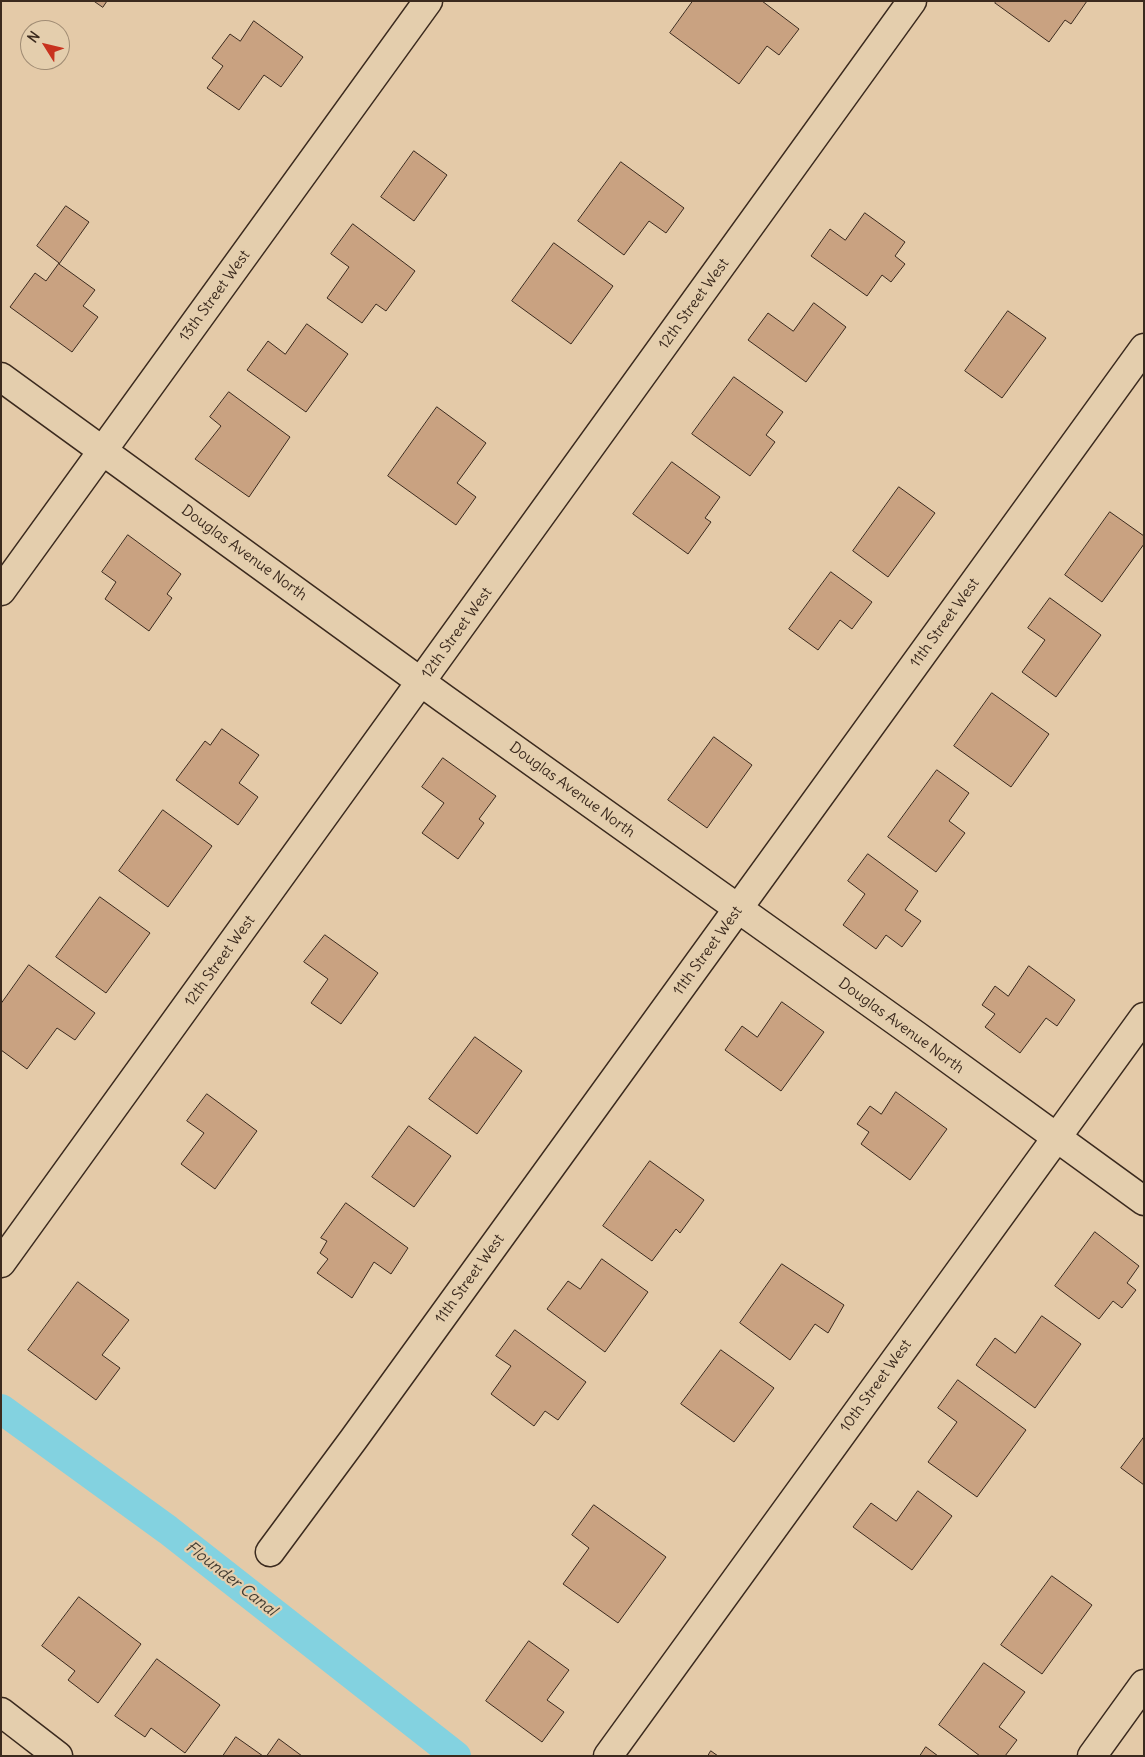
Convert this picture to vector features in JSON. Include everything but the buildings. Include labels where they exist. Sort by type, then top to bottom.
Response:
[{"type":"street","name":"13th Street West","points":[[1,591],[428,1]]},
{"type":"street","name":"12th Street West","points":[[1,1263],[912,1]]},
{"type":"street","name":"11th Street West","points":[[270,1552],[359,1432],[1144,348]]},
{"type":"street","name":"Douglas Avenue North","points":[[1,377],[1144,1201]]},
{"type":"street","name":"10th Street West","points":[[608,1756],[1144,1017]]},
{"type":"street","points":[[1092,1756],[1144,1684]]},
{"type":"street","points":[[1,1712],[58,1756]]},
{"type":"waterway","name":"Flounder Canal","points":[[1,1409],[168,1530],[456,1756]]}]
